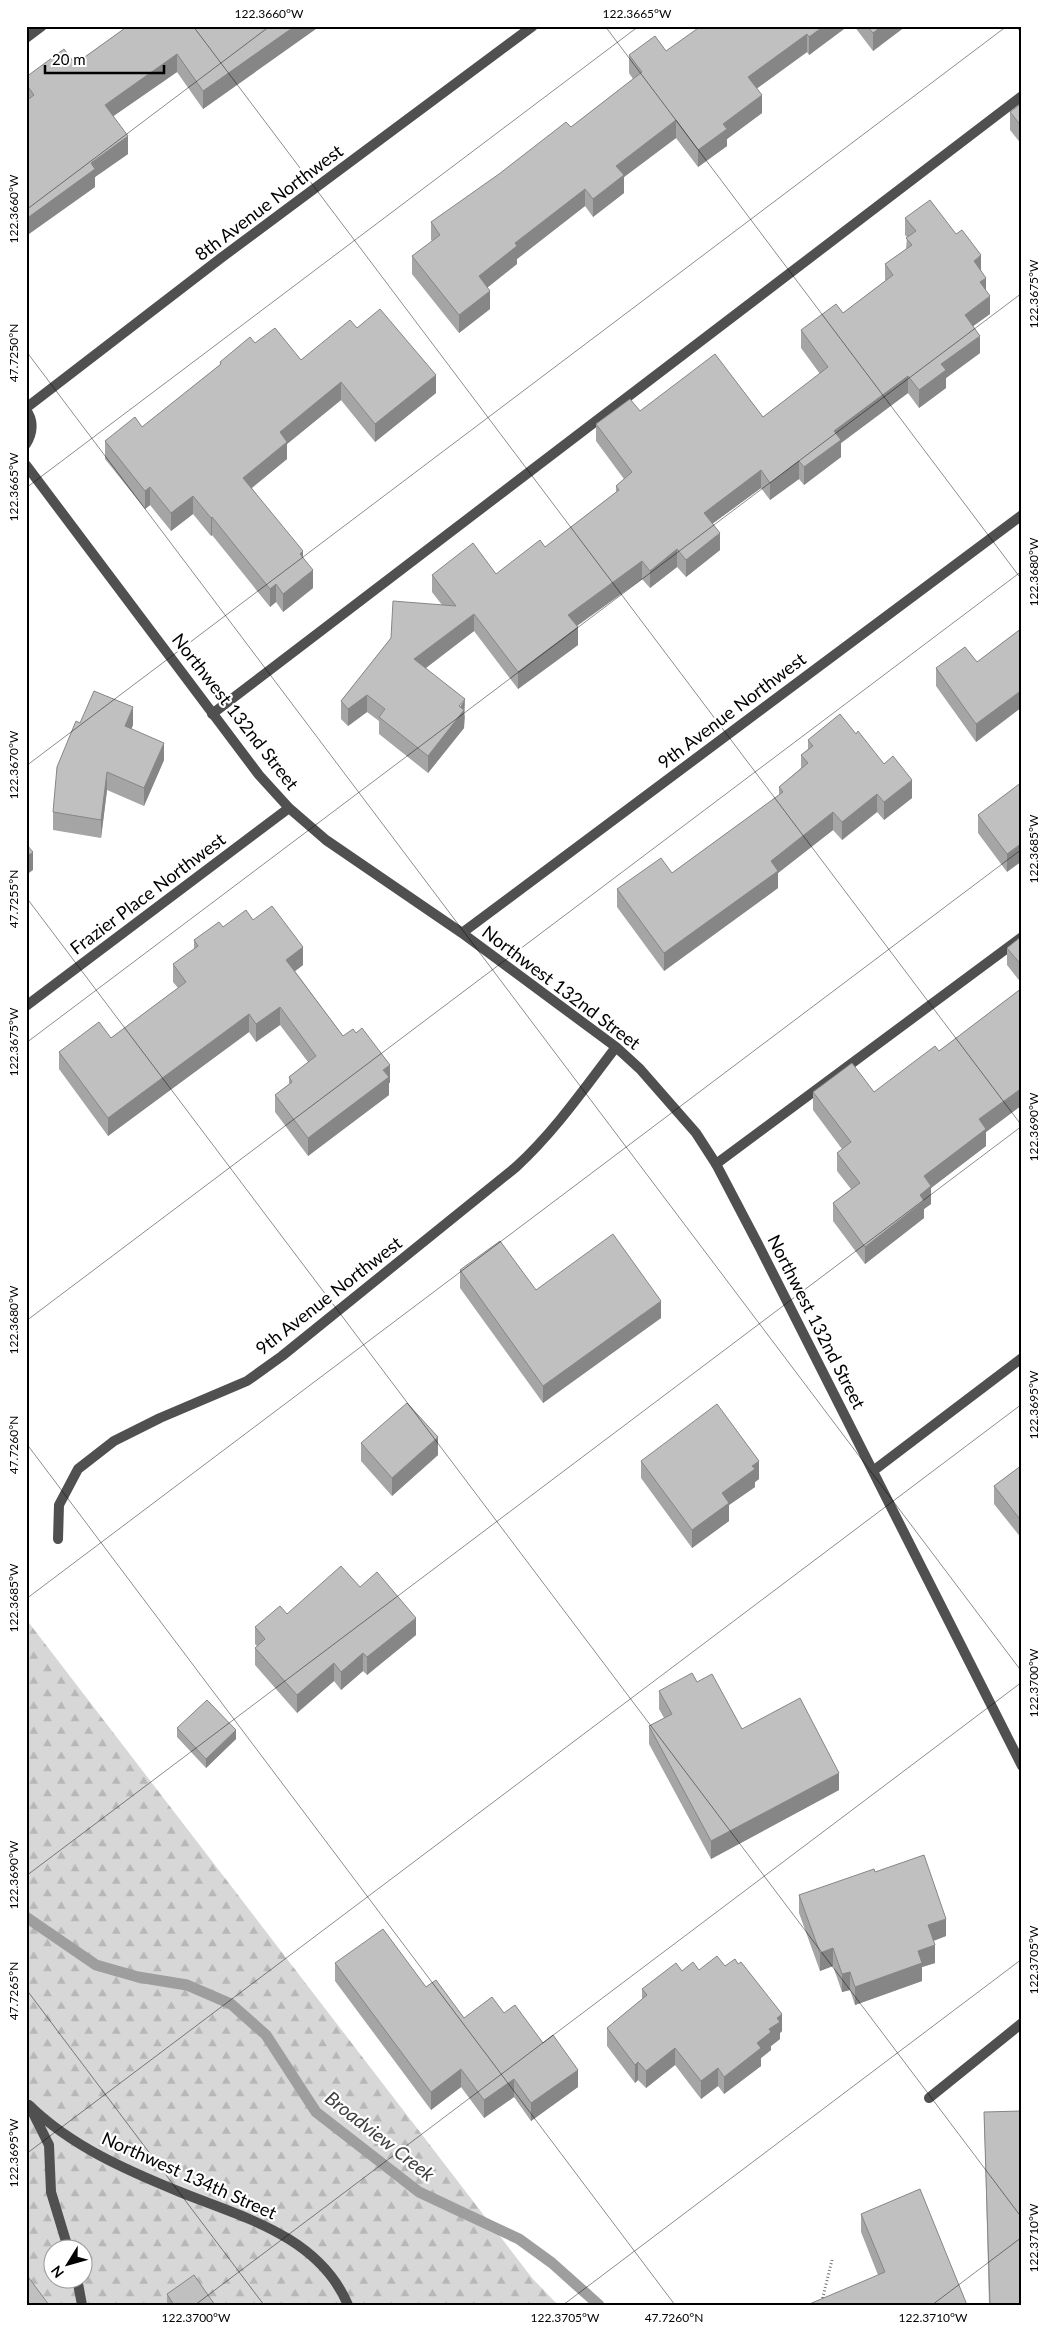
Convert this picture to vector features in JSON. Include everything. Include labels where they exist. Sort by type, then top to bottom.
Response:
[{"type":"street","points":[[26,38],[42,26]]},
{"type":"street","name":"8th Avenue Northwest","points":[[26,409],[221,258],[533,26]]},
{"type":"street","points":[[212,714],[1022,96]]},
{"type":"street","points":[[26,409],[32,420],[32,430],[26,444]]},
{"type":"street","name":"Northwest 132nd Street","points":[[26,465],[212,714],[259,775],[289,808],[326,840],[462,933],[616,1047],[669,1100],[696,1133],[716,1164],[1022,1766]]},
{"type":"street","name":"9th Avenue Northwest","points":[[462,933],[1022,514]]},
{"type":"street","name":"Frazier Place Northwest","points":[[26,1006],[289,808]]},
{"type":"street","points":[[716,1164],[1022,937]]},
{"type":"street","name":"9th Avenue Northwest","points":[[58,1540],[59,1505],[78,1469],[114,1441],[160,1418],[247,1381],[282,1356],[516,1167],[542,1143],[616,1047]]},
{"type":"street","points":[[873,1471],[1022,1358]]},
{"type":"street","points":[[928,2098],[1022,2023]]},
{"type":"street","name":"Northwest 134th Street","points":[[28,2103],[49,2145],[52,2192],[65,2238]]},
{"type":"street","name":"Northwest 134th Street","points":[[28,2103],[55,2129],[104,2157],[181,2192],[258,2221],[304,2249],[335,2282],[348,2305]]},
{"type":"street","points":[[79,2288],[82,2305]]},
{"type":"path","points":[[821,2305],[832,2260]]},
{"type":"green space","points":[[26,1619],[532,2278],[558,2305],[26,2305]]},
{"type":"building","points":[[128,26],[295,26],[203,91],[177,54],[105,105],[128,136],[91,163],[95,169],[26,219],[26,101],[34,95],[26,84],[26,77],[64,49],[75,64]]},
{"type":"building","points":[[701,26],[824,26],[809,37],[807,34],[748,77],[762,95],[723,124],[727,129],[698,150],[676,120],[616,166],[624,175],[593,199],[585,189],[515,243],[517,246],[479,276],[490,291],[459,315],[412,256],[440,235],[431,222],[499,174],[566,122],[571,127],[642,72],[629,55],[655,36],[666,51]]},
{"type":"building","points":[[867,26],[882,26],[873,33]]},
{"type":"building","points":[[1022,103],[1022,127],[1010,112]]},
{"type":"building","points":[[930,200],[956,234],[962,230],[981,255],[974,261],[986,278],[980,282],[990,296],[965,315],[980,336],[941,364],[946,370],[919,390],[908,376],[834,431],[841,440],[804,467],[799,461],[770,483],[761,470],[704,513],[720,533],[686,560],[677,549],[650,571],[642,561],[568,615],[578,627],[518,672],[474,614],[414,659],[465,699],[459,706],[464,710],[428,756],[379,717],[385,709],[367,695],[348,709],[341,701],[391,638],[393,601],[456,606],[432,575],[473,543],[496,574],[540,540],[545,547],[619,490],[616,486],[632,472],[596,424],[630,399],[640,411],[715,354],[763,417],[828,367],[801,330],[836,304],[843,313],[893,275],[885,264],[912,245],[906,238],[916,231],[905,218]]},
{"type":"building","points":[[380,309],[436,375],[375,424],[341,382],[280,432],[287,442],[243,478],[303,551],[300,554],[313,570],[283,594],[276,584],[270,589],[193,496],[171,513],[150,487],[145,491],[105,441],[135,417],[142,427],[221,364],[220,362],[250,337],[255,343],[275,328],[301,360],[350,320],[357,328]]},
{"type":"building","points":[[1022,628],[1022,690],[976,724],[936,668],[965,647],[977,662]]},
{"type":"building","points":[[94,691],[133,707],[125,726],[164,743],[144,788],[107,772],[101,820],[53,812],[57,767],[76,721],[80,723]]},
{"type":"building","points":[[840,714],[856,734],[858,731],[884,764],[893,756],[912,780],[884,802],[877,794],[842,822],[833,812],[771,861],[778,871],[664,953],[617,889],[661,858],[672,873],[783,792],[779,787],[808,763],[801,755],[813,746],[808,740]]},
{"type":"building","points":[[1022,782],[1022,843],[1007,854],[978,815]]},
{"type":"building","points":[[26,844],[33,852],[26,857]]},
{"type":"building","points":[[272,906],[303,947],[286,960],[343,1036],[353,1029],[356,1033],[362,1028],[390,1065],[383,1070],[389,1077],[308,1138],[275,1095],[292,1082],[289,1077],[316,1056],[280,1007],[256,1024],[249,1014],[108,1118],[59,1052],[99,1022],[111,1038],[186,982],[173,964],[198,946],[194,940],[219,922],[223,927],[246,910],[253,920]]},
{"type":"building","points":[[1022,936],[1022,966],[1007,948]]},
{"type":"building","points":[[1022,988],[1022,1088],[979,1119],[986,1129],[924,1176],[931,1186],[920,1195],[924,1201],[865,1247],[833,1203],[860,1183],[837,1153],[851,1142],[813,1092],[852,1063],[874,1092],[935,1046],[939,1051]]},
{"type":"building","points":[[613,1234],[661,1301],[543,1386],[460,1270],[500,1241],[536,1290]]},
{"type":"building","points":[[407,1403],[438,1437],[392,1478],[361,1443]]},
{"type":"building","points":[[717,1404],[759,1461],[752,1466],[755,1469],[722,1493],[729,1503],[692,1530],[641,1461]]},
{"type":"building","points":[[1022,1465],[1022,1522],[994,1486]]},
{"type":"building","points":[[341,1566],[360,1587],[377,1572],[416,1618],[367,1657],[363,1653],[341,1672],[334,1663],[297,1695],[255,1648],[265,1639],[255,1627],[280,1606],[287,1614]]},
{"type":"building","points":[[692,1673],[697,1682],[712,1674],[742,1729],[800,1698],[839,1773],[711,1841],[649,1726],[672,1714],[659,1691]]},
{"type":"building","points":[[207,1700],[236,1730],[206,1759],[177,1728]]},
{"type":"building","points":[[924,1855],[946,1919],[928,1925],[935,1945],[918,1951],[922,1963],[855,1987],[850,1972],[842,1974],[833,1948],[820,1953],[799,1895],[874,1869],[875,1872]]},
{"type":"building","points":[[383,1929],[426,1987],[436,1980],[464,2018],[492,1997],[504,2013],[515,2005],[543,2043],[553,2035],[578,2070],[531,2103],[514,2079],[484,2100],[461,2069],[431,2092],[335,1963]]},
{"type":"building","points":[[717,1956],[725,1966],[735,1959],[738,1964],[741,1962],[782,2014],[777,2018],[780,2022],[769,2029],[771,2032],[757,2043],[761,2048],[724,2077],[718,2068],[701,2081],[675,2048],[646,2071],[638,2062],[635,2065],[607,2028],[647,1995],[642,1989],[676,1963],[682,1971],[693,1962],[699,1970]]},
{"type":"building","points":[[1022,2111],[1022,2304],[990,2305],[984,2112]]},
{"type":"building","points":[[920,2189],[967,2305],[807,2305],[885,2272],[861,2214]]},
{"type":"building","points":[[26,2274],[49,2305],[26,2305]]},
{"type":"building","points":[[194,2275],[215,2305],[174,2305],[167,2294]]},
{"type":"waterway","name":"Broadview Creek","points":[[26,1917],[96,1965],[138,1977],[187,1985],[231,2004],[266,2035],[316,2112],[419,2192],[519,2239],[552,2263],[599,2305]]}]
